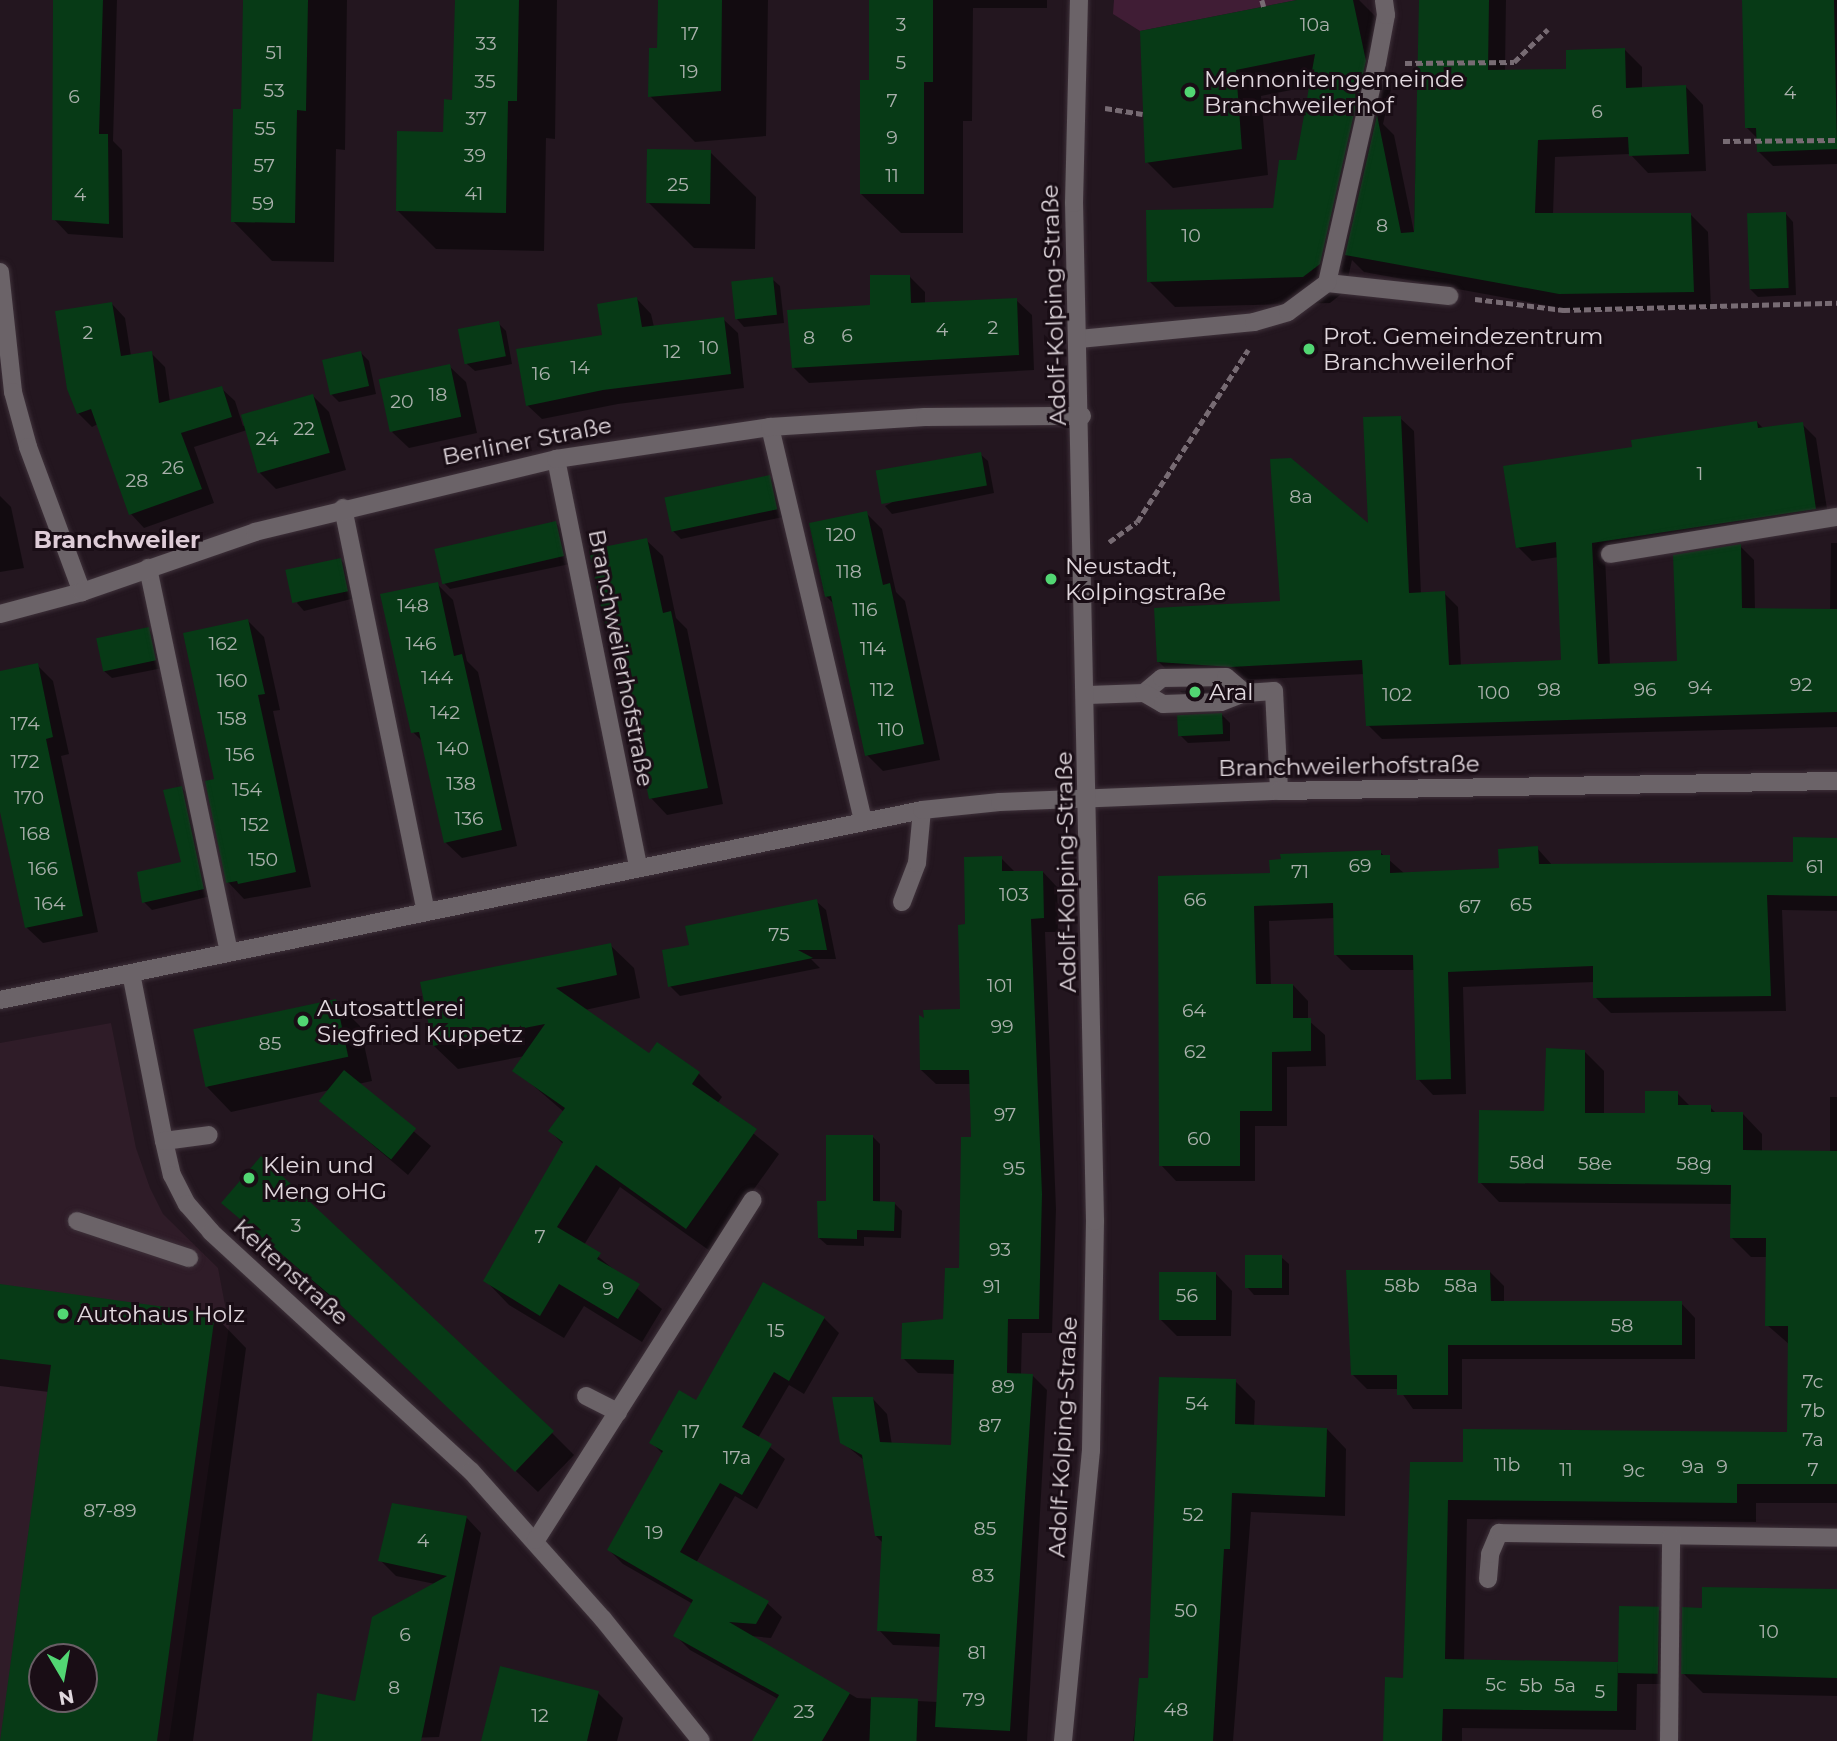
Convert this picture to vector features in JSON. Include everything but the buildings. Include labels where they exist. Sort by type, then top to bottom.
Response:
[{"type":"street","name":"Adolf-Kolping-Straße","points":[[1063,1741],[1080,1580],[1093,1374],[1094,1021],[1074,103],[1079,0]]},
{"type":"street","points":[[1079,339],[1254,322],[1288,312],[1327,283],[1377,63],[1384,0]]},
{"type":"street","points":[[0,272],[13,392],[28,447],[82,592]]},
{"type":"street","points":[[1327,283],[1450,296]]},
{"type":"street","name":"Berliner Straße","points":[[0,614],[82,592],[148,568],[343,508],[556,459],[770,427],[925,417],[1082,416]]},
{"type":"street","points":[[770,427],[863,820]]},
{"type":"street","name":"Branchweilerhofstraße","points":[[556,459],[638,867]]},
{"type":"street","points":[[343,508],[425,909]]},
{"type":"street","points":[[1611,554],[1837,517]]},
{"type":"street","points":[[148,568],[229,952]]},
{"type":"street","points":[[1144,693],[1162,678],[1226,677],[1245,693]]},
{"type":"street","points":[[1088,695],[1144,693],[1163,704],[1222,702],[1245,693],[1273,691],[1279,791]]},
{"type":"street","name":"Branchweilerhofstraße","points":[[0,1000],[425,909],[922,810],[1088,798],[1279,791],[1837,781]]},
{"type":"street","points":[[902,902],[918,863],[922,810]]},
{"type":"street","name":"Keltenstraße","points":[[131,973],[164,1141],[182,1194],[211,1232],[471,1471],[536,1540],[701,1741]]},
{"type":"street","points":[[164,1141],[209,1135]]},
{"type":"street","points":[[536,1540],[753,1200]]},
{"type":"street","points":[[77,1221],[189,1258]]},
{"type":"street","points":[[586,1396],[618,1412]]},
{"type":"street","points":[[1488,1579],[1490,1553],[1499,1534],[1837,1538]]},
{"type":"street","points":[[1669,1741],[1671,1537]]},
{"type":"path","points":[[1262,0],[1264,7]]},
{"type":"path","points":[[1377,63],[1514,62],[1548,29]]},
{"type":"path","points":[[1723,141],[1837,141]]},
{"type":"path","points":[[1450,296],[1563,310],[1837,303]]},
{"type":"path","points":[[1084,560],[1137,522],[1247,356],[1254,322]]},
{"type":"shaded area","points":[[1114,0],[1297,0],[1140,31],[1113,14]]},
{"type":"shaded area","points":[[111,1023],[136,1148],[150,1188],[163,1214],[218,1268],[229,1326],[169,1741],[0,1741],[0,1043]]},
{"type":"place","name":"Mennonitengemeinde Branchweilerhof","points":[[1190,92]]},
{"type":"place","name":"Prot. Gemeindezentrum Branchweilerhof","points":[[1309,349]]},
{"type":"place","name":"Neustadt, Kolpingstraße","points":[[1051,579]]},
{"type":"place","name":"Aral","points":[[1195,692]]},
{"type":"place","name":"Autosattlerei Siegfried Kuppetz","points":[[303,1021]]},
{"type":"place","name":"Klein und Meng oHG","points":[[249,1178]]},
{"type":"place","name":"Autohaus Holz","points":[[63,1314]]},
{"type":"district","name":"Branchweiler","points":[[117,540]]}]
